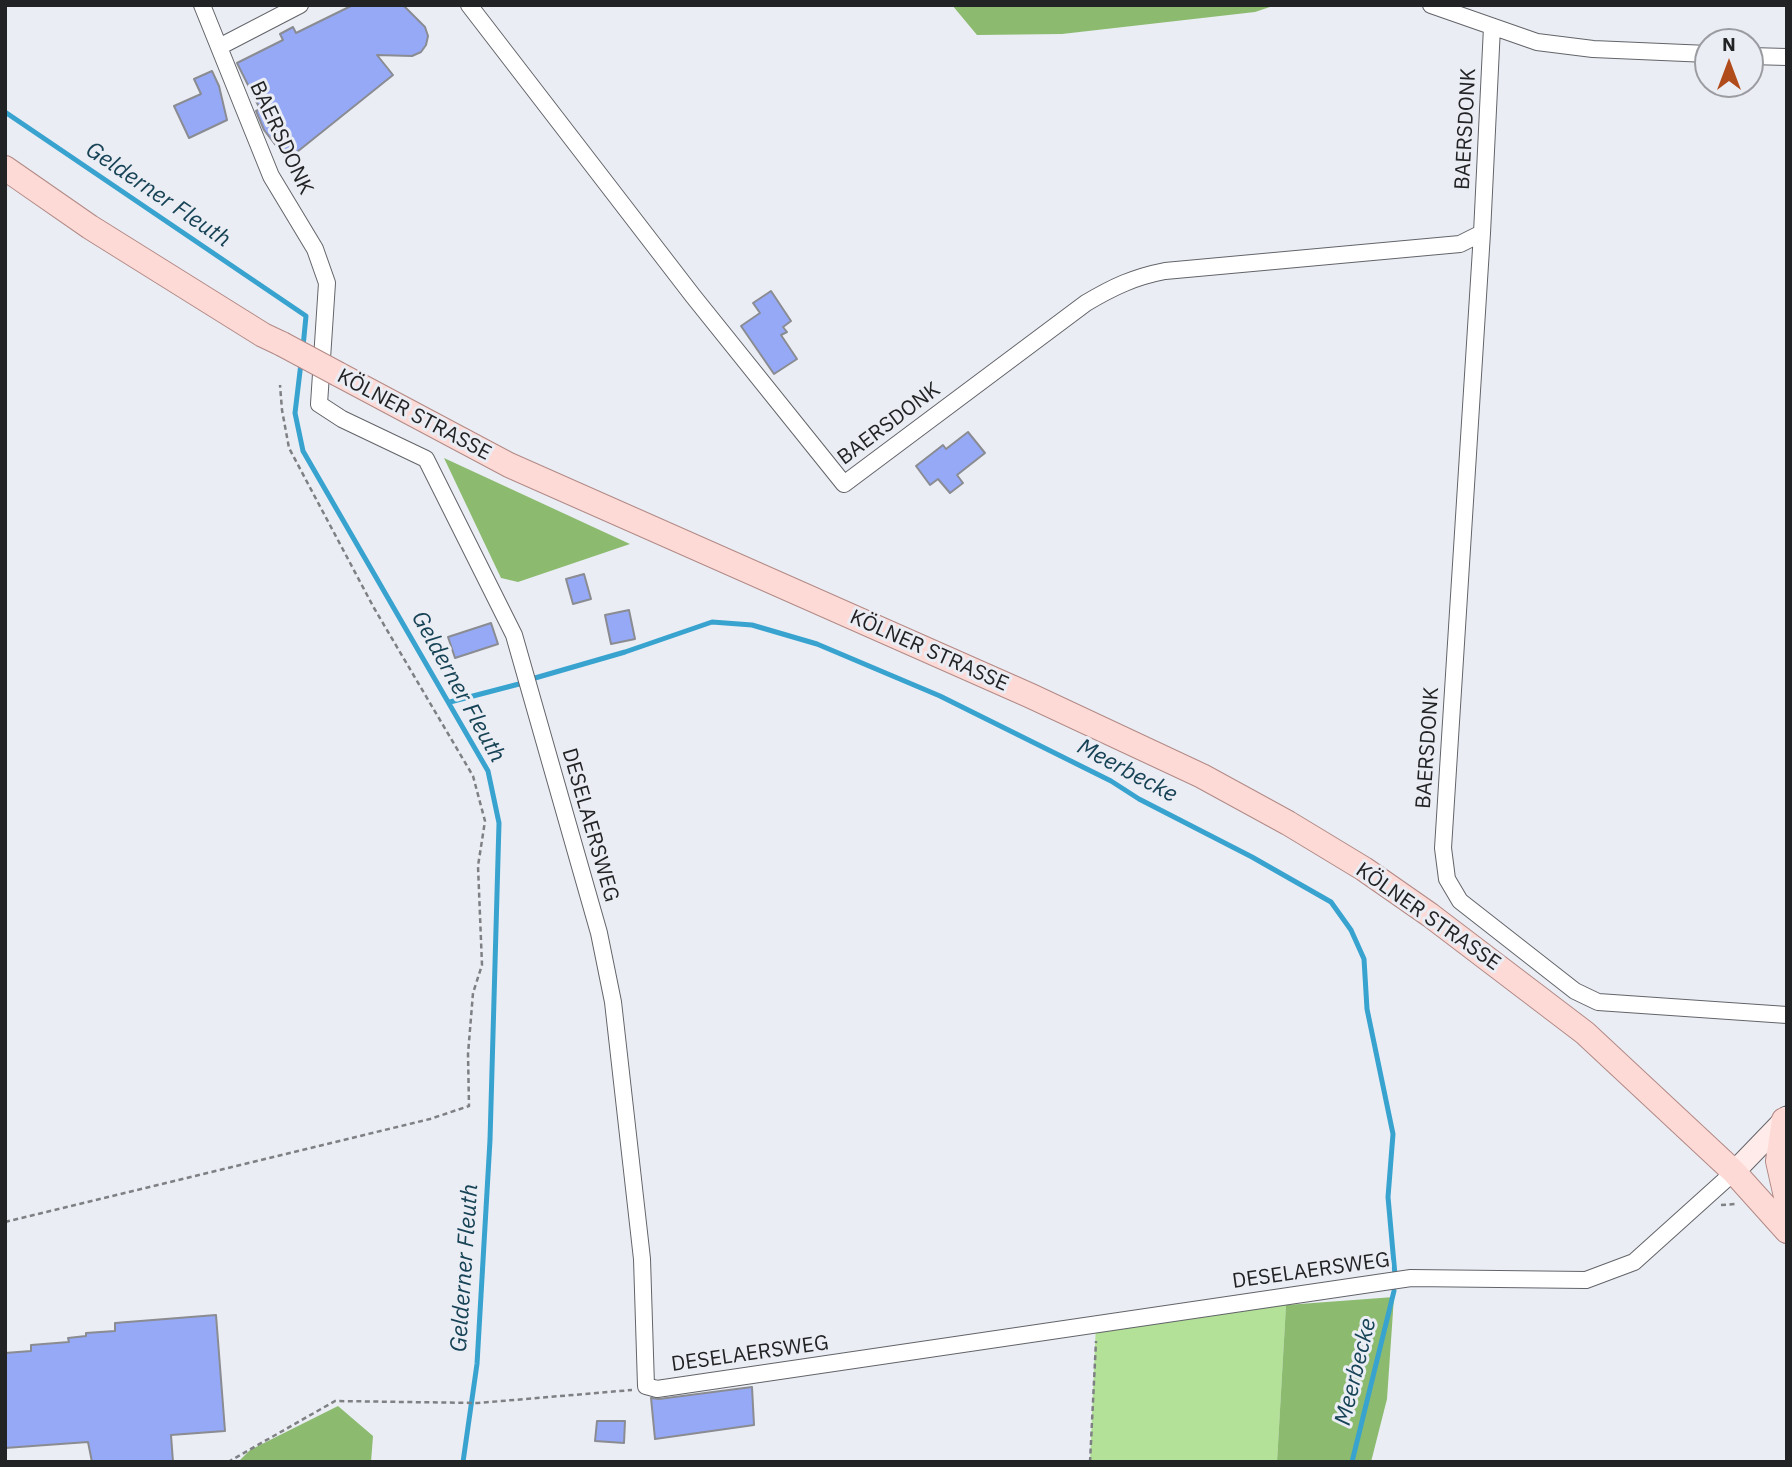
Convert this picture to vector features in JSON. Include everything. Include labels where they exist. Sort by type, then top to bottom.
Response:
[{"type":"main road","name":"KÖLNER STRASSE","points":[[5,167],[90,227],[263,335],[509,465],[1031,696],[1202,776],[1288,823],[1391,887],[1483,954],[1585,1034],[1734,1172],[1787,1231]]},
{"type":"main road","points":[[1734,1172],[1786,1119]]},
{"type":"main road","points":[[1786,1119],[1778,1161],[1787,1201]]},
{"type":"street","name":"BAERSDONK","points":[[202,5],[271,176],[315,249],[327,283],[319,404]]},
{"type":"street","points":[[219,47],[300,5]]},
{"type":"street","name":"BAERSDONK","points":[[469,5],[693,296],[844,484],[1086,303],[1112,287],[1137,277],[1165,271],[1460,244],[1482,233]]},
{"type":"street","points":[[1431,5],[1537,42],[1567,47],[1694,53]]},
{"type":"street","name":"BAERSDONK","points":[[1492,27],[1482,233],[1443,848],[1447,879],[1460,901],[1575,991],[1598,1002],[1787,1015]]},
{"type":"street","points":[[1764,56],[1787,57]]},
{"type":"street","name":"DESELAERSWEG","points":[[319,404],[342,419],[426,459],[514,635],[599,933],[613,1002],[642,1259],[646,1386],[657,1389],[1411,1278],[1586,1280],[1634,1262],[1734,1172]]},
{"type":"path","points":[[5,1222],[430,1119],[469,1106],[468,1054],[473,993],[482,965],[478,866],[485,821],[473,776],[374,608],[289,448],[280,385]]},
{"type":"path","points":[[1090,1462],[1096,1323]]},
{"type":"path","points":[[228,1462],[335,1401],[478,1403],[632,1390],[646,1386]]},
{"type":"green space","points":[[952,5],[1276,5],[1255,12],[1062,34],[977,35]]},
{"type":"green space","points":[[444,458],[630,544],[518,582],[501,578]]},
{"type":"green space","points":[[1394,1297],[1387,1399],[1371,1462],[1277,1462],[1286,1305]]},
{"type":"green space","points":[[1286,1305],[1277,1462],[1090,1462],[1096,1323]]},
{"type":"green space","points":[[338,1406],[373,1436],[371,1462],[238,1462],[250,1450]]},
{"type":"building","points":[[353,5],[403,5],[425,27],[428,36],[426,45],[421,52],[412,56],[377,55],[393,75],[287,160],[264,130],[256,111],[260,109],[237,63],[283,40],[280,34],[293,27],[296,33]]},
{"type":"building","points":[[212,71],[219,86],[227,120],[189,138],[174,106],[201,94],[194,79]]},
{"type":"building","points":[[771,291],[791,321],[783,327],[787,332],[781,335],[797,359],[774,374],[741,326],[760,313],[753,303]]},
{"type":"building","points":[[968,432],[985,453],[957,475],[963,483],[950,493],[938,479],[930,485],[916,466],[943,445],[946,449]]},
{"type":"building","points":[[584,574],[591,599],[573,604],[566,579]]},
{"type":"building","points":[[629,610],[635,639],[611,644],[605,615]]},
{"type":"building","points":[[491,623],[498,644],[455,658],[448,637]]},
{"type":"building","points":[[216,1315],[225,1431],[171,1435],[173,1462],[92,1462],[88,1442],[5,1448],[5,1353],[31,1351],[31,1345],[69,1342],[68,1338],[86,1336],[86,1333],[115,1331],[115,1323]]},
{"type":"building","points":[[752,1387],[754,1425],[655,1439],[651,1398]]},
{"type":"building","points":[[597,1421],[625,1421],[624,1443],[595,1441]]},
{"type":"waterway","name":"Gelderner Fleuth","points":[[5,112],[306,316],[303,347]]},
{"type":"waterway","name":"Gelderner Fleuth","points":[[301,363],[295,413],[303,451],[488,771],[499,823],[490,1140],[477,1364],[463,1462]]},
{"type":"waterway","name":"Meerbecke","points":[[535,678],[625,652],[712,622],[752,625],[817,644],[940,696],[1111,781],[1139,799],[1252,857],[1331,902],[1351,930],[1364,959],[1367,1009],[1393,1134],[1388,1197],[1395,1275]]},
{"type":"waterway","name":"Meerbecke","points":[[450,702],[519,684]]},
{"type":"waterway","name":"Meerbecke","points":[[1352,1462],[1394,1291]]}]
